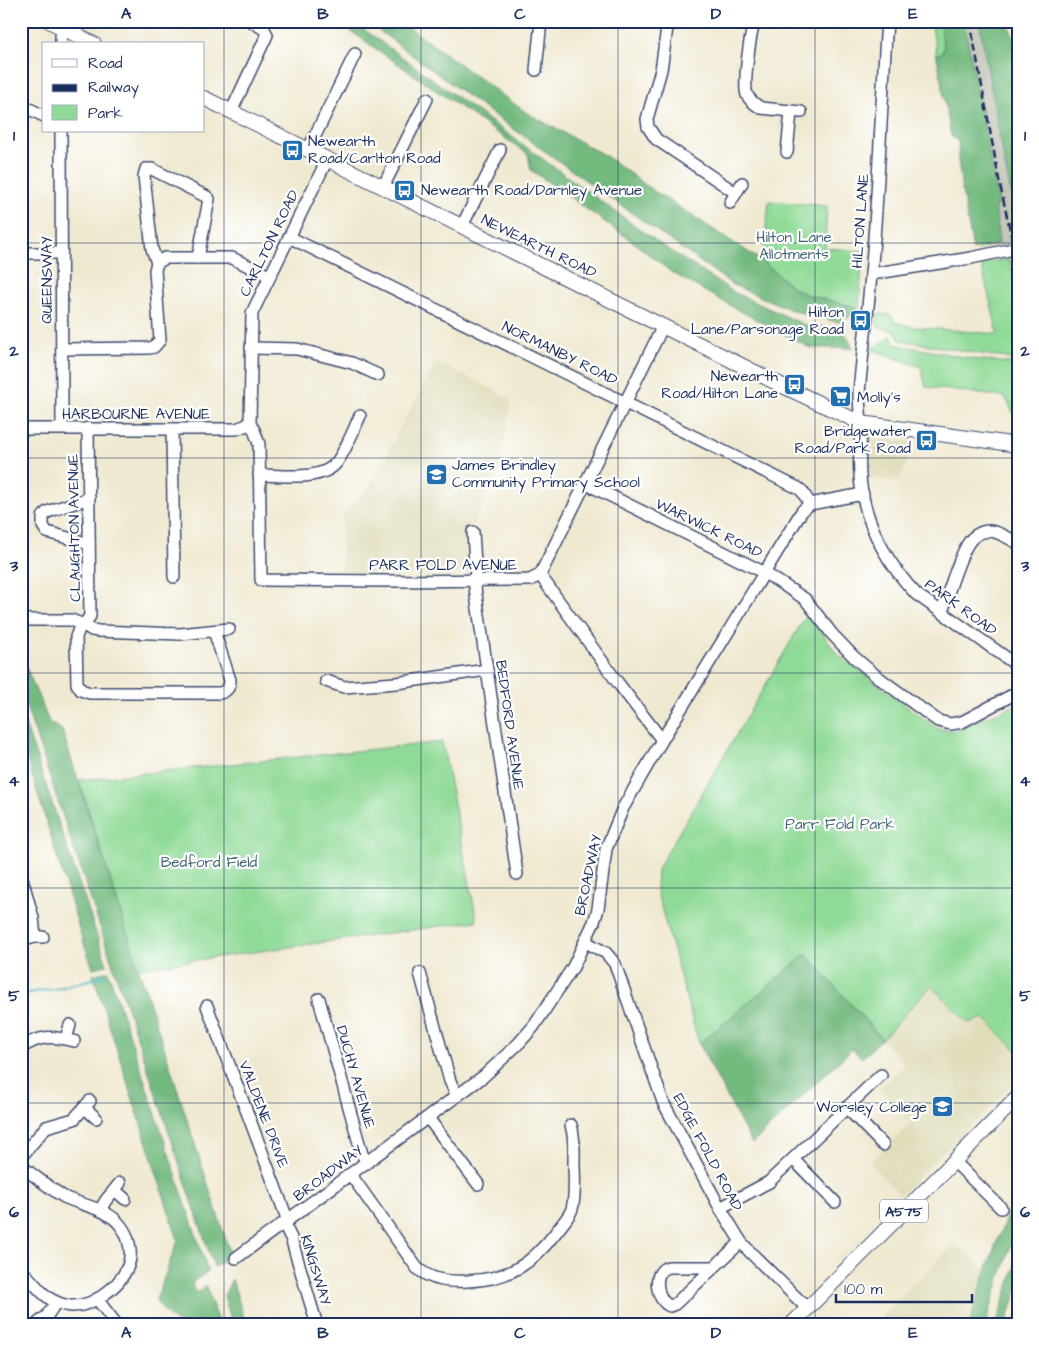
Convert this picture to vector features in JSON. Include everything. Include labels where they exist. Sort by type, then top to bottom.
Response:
[{"type":"main road","points":[[59,24],[90,42]]},
{"type":"main road","name":"NEWEARTH ROAD","points":[[205,99],[785,388],[861,423],[1018,445]]},
{"type":"main road","name":"A575","points":[[791,1325],[1018,1097]]},
{"type":"street","points":[[231,112],[266,38],[266,31],[251,21]]},
{"type":"street","points":[[540,64],[541,21]]},
{"type":"street","points":[[668,21],[661,70],[648,110],[648,127],[656,139],[736,193]]},
{"type":"street","points":[[754,21],[746,81],[747,95],[761,108],[796,112],[787,152]]},
{"type":"street","name":"HILTON LANE","points":[[861,423],[859,397],[872,274],[888,21]]},
{"type":"street","points":[[59,24],[61,42]]},
{"type":"street","points":[[308,150],[355,54]]},
{"type":"street","points":[[384,187],[427,99]]},
{"type":"street","points":[[21,105],[42,115]]},
{"type":"street","name":"QUEENSWAY","points":[[61,132],[62,428]]},
{"type":"street","points":[[462,226],[500,150]]},
{"type":"street","name":"CARLTON ROAD","points":[[260,580],[259,444],[250,424],[252,314],[327,160]]},
{"type":"street","points":[[157,263],[152,249],[144,176],[146,169],[208,197],[198,258]]},
{"type":"street","name":"NORMANBY ROAD","points":[[289,237],[798,488],[810,504]]},
{"type":"street","points":[[872,274],[971,258],[1018,248]]},
{"type":"street","points":[[21,253],[61,253]]},
{"type":"street","points":[[62,349],[149,348],[158,344],[161,336],[154,270],[157,263],[165,258],[232,258],[269,276]]},
{"type":"street","points":[[662,740],[540,575],[663,326]]},
{"type":"street","points":[[251,348],[298,349],[352,363],[378,375]]},
{"type":"street","points":[[259,475],[314,475],[327,471],[337,462],[354,421]]},
{"type":"street","name":"PARK ROAD","points":[[861,423],[860,472],[862,494],[870,519],[891,564],[916,594],[1018,666]]},
{"type":"street","name":"HARBOURNE AVENUE","points":[[21,429],[236,429],[250,424]]},
{"type":"street","name":"CLAUGHTON AVENUE","points":[[88,428],[90,612],[89,619],[79,629],[76,637],[76,678],[80,689],[90,694],[220,693],[228,688],[230,680],[214,631]]},
{"type":"street","points":[[172,429],[174,577]]},
{"type":"street","name":"WARWICK ROAD","points":[[586,483],[765,573],[805,599],[810,603],[832,634],[854,657],[875,675],[938,721],[951,724],[962,722],[1018,692]]},
{"type":"street","points":[[810,504],[862,494]]},
{"type":"street","points":[[89,498],[47,512],[43,517],[43,526],[47,532],[89,544]]},
{"type":"street","name":"BROADWAY","points":[[236,1258],[457,1096],[502,1060],[534,1026],[561,988],[586,942],[598,909],[604,859],[610,835],[623,808],[662,740],[802,511],[810,504]]},
{"type":"street","points":[[942,612],[959,564],[970,540],[983,532],[990,531],[1018,544]]},
{"type":"street","name":"BEDFORD AVENUE","points":[[473,532],[475,580],[517,874]]},
{"type":"street","name":"PARR FOLD AVENUE","points":[[260,580],[530,580],[540,575]]},
{"type":"street","points":[[23,620],[71,620],[98,631],[180,634],[230,629]]},
{"type":"street","points":[[330,685],[344,687],[396,683],[487,670]]},
{"type":"street","points":[[21,875],[33,918],[34,938]]},
{"type":"street","name":"EDGE FOLD ROAD","points":[[586,942],[606,953],[615,964],[663,1102],[720,1208],[741,1242],[770,1274],[807,1308]]},
{"type":"street","points":[[420,973],[450,1081],[457,1096]]},
{"type":"street","name":"DUCHY AVENUE","points":[[319,999],[362,1154],[368,1162]]},
{"type":"street","name":"VALDENE DRIVE","points":[[208,1014],[286,1223]]},
{"type":"street","points":[[21,1048],[43,1038],[58,1037],[70,1040],[70,1025]]},
{"type":"street","points":[[720,1208],[769,1182],[881,1075]]},
{"type":"street","points":[[21,1157],[46,1127],[74,1119],[87,1104],[96,1118]]},
{"type":"street","points":[[846,1108],[883,1145]]},
{"type":"street","points":[[428,1118],[478,1184]]},
{"type":"street","points":[[351,1175],[417,1268],[425,1275],[443,1281],[473,1281],[496,1278],[515,1270],[540,1253],[569,1215],[574,1196],[574,1136],[571,1125]]},
{"type":"street","points":[[794,1159],[835,1202]]},
{"type":"street","points":[[954,1161],[1001,1208]]},
{"type":"street","points":[[21,1166],[53,1190],[79,1203],[100,1210],[113,1218],[126,1235],[130,1255],[128,1265],[116,1284],[97,1299],[77,1306],[65,1306],[44,1295],[21,1270]]},
{"type":"street","points":[[100,1210],[117,1186],[125,1199]]},
{"type":"street","name":"KINGSWAY","points":[[286,1223],[317,1325]]},
{"type":"street","points":[[713,1267],[663,1268],[657,1282],[664,1302],[670,1306],[675,1304],[741,1242]]},
{"type":"street","points":[[97,1299],[117,1325]]},
{"type":"street","points":[[40,1324],[56,1302]]},
{"type":"shaded area","points":[[958,21],[986,21],[1018,173],[1018,313],[999,246]]},
{"type":"shaded area","name":"James Brindley Community Primary School","points":[[436,361],[511,399],[502,461],[473,525],[468,525],[471,567],[467,572],[341,575],[343,516],[369,487]]},
{"type":"shaded area","points":[[876,439],[914,442],[899,482],[869,478],[874,441]]},
{"type":"shaded area","name":"Worsley College","points":[[931,986],[968,1023],[984,1018],[1018,1052],[1018,1080],[900,1195],[870,1163],[910,1124],[879,1089],[905,1064],[882,1039]]},
{"type":"shaded area","points":[[955,1243],[986,1270],[969,1325],[873,1325]]},
{"type":"green space","points":[[336,21],[352,21],[663,246],[735,293],[805,325],[843,330],[853,348],[810,348],[671,272],[632,241],[531,170],[528,154]]},
{"type":"green space","points":[[366,21],[400,21],[527,113],[606,156],[651,189],[762,261],[792,287],[807,295],[859,308],[849,317],[838,322],[794,311],[733,285],[477,103]]},
{"type":"green space","points":[[931,21],[940,21],[944,49],[937,57]]},
{"type":"green space","points":[[940,21],[964,21],[999,203],[995,206],[999,244],[973,250],[961,185],[958,141],[951,136],[937,57],[944,49]]},
{"type":"green space","points":[[979,21],[1008,21],[1018,55],[1018,224],[1006,170]]},
{"type":"green space","name":"Hilton Lane Allotments","points":[[769,201],[827,206],[825,248],[863,251],[859,308],[807,295],[792,287],[762,261]]},
{"type":"green space","points":[[1005,259],[1009,262],[1018,289],[1018,360],[900,340],[895,331],[877,326],[877,314],[891,315],[895,322],[914,327],[998,334],[981,264]]},
{"type":"green space","points":[[891,335],[894,344],[973,359],[1018,364],[1018,421],[1005,397],[926,387],[921,367],[870,349],[870,347],[876,347]]},
{"type":"green space","name":"Parr Fold Park","points":[[808,612],[837,654],[936,728],[953,731],[1018,704],[1018,1052],[984,1018],[968,1023],[931,986],[882,1039],[806,954],[699,1044],[656,889],[657,870]]},
{"type":"green space","points":[[21,655],[49,722],[62,730],[231,1256],[214,1267],[21,691]]},
{"type":"green space","points":[[21,712],[107,965],[93,968],[82,938],[21,739]]},
{"type":"green space","name":"Bedford Field","points":[[442,742],[477,921],[138,968],[79,780]]},
{"type":"green space","points":[[806,954],[882,1039],[862,1058],[852,1049],[752,1144],[699,1044]]},
{"type":"green space","points":[[108,971],[208,1271],[192,1283],[195,1293],[206,1286],[219,1325],[190,1325],[176,1322],[163,1310],[156,1300],[178,1240],[93,975]]},
{"type":"green space","points":[[1018,1187],[1018,1223],[985,1325],[969,1325],[986,1270]]},
{"type":"green space","points":[[1018,1258],[1018,1287],[1006,1325],[996,1325]]},
{"type":"green space","points":[[232,1279],[246,1325],[233,1325],[224,1296]]},
{"type":"waterway","points":[[21,994],[55,989],[104,976]]},
{"type":"railway","points":[[970,21],[1000,185],[1018,266]]},
{"type":"place","name":"Newearth Road/Carlton Road","points":[[292,150]]},
{"type":"place","name":"Newearth Road/Darnley Avenue","points":[[405,190]]},
{"type":"place","name":"Hilton Lane/Parsonage Road","points":[[860,321]]},
{"type":"place","name":"Newearth Road/Hilton Lane","points":[[794,385]]},
{"type":"place","name":"Molly's","points":[[841,397]]},
{"type":"place","name":"Bridgewater Road/Park Road","points":[[927,440]]},
{"type":"place","name":"James Brindley Community Primary School","points":[[436,474]]},
{"type":"place","name":"Worsley College","points":[[943,1107]]}]
